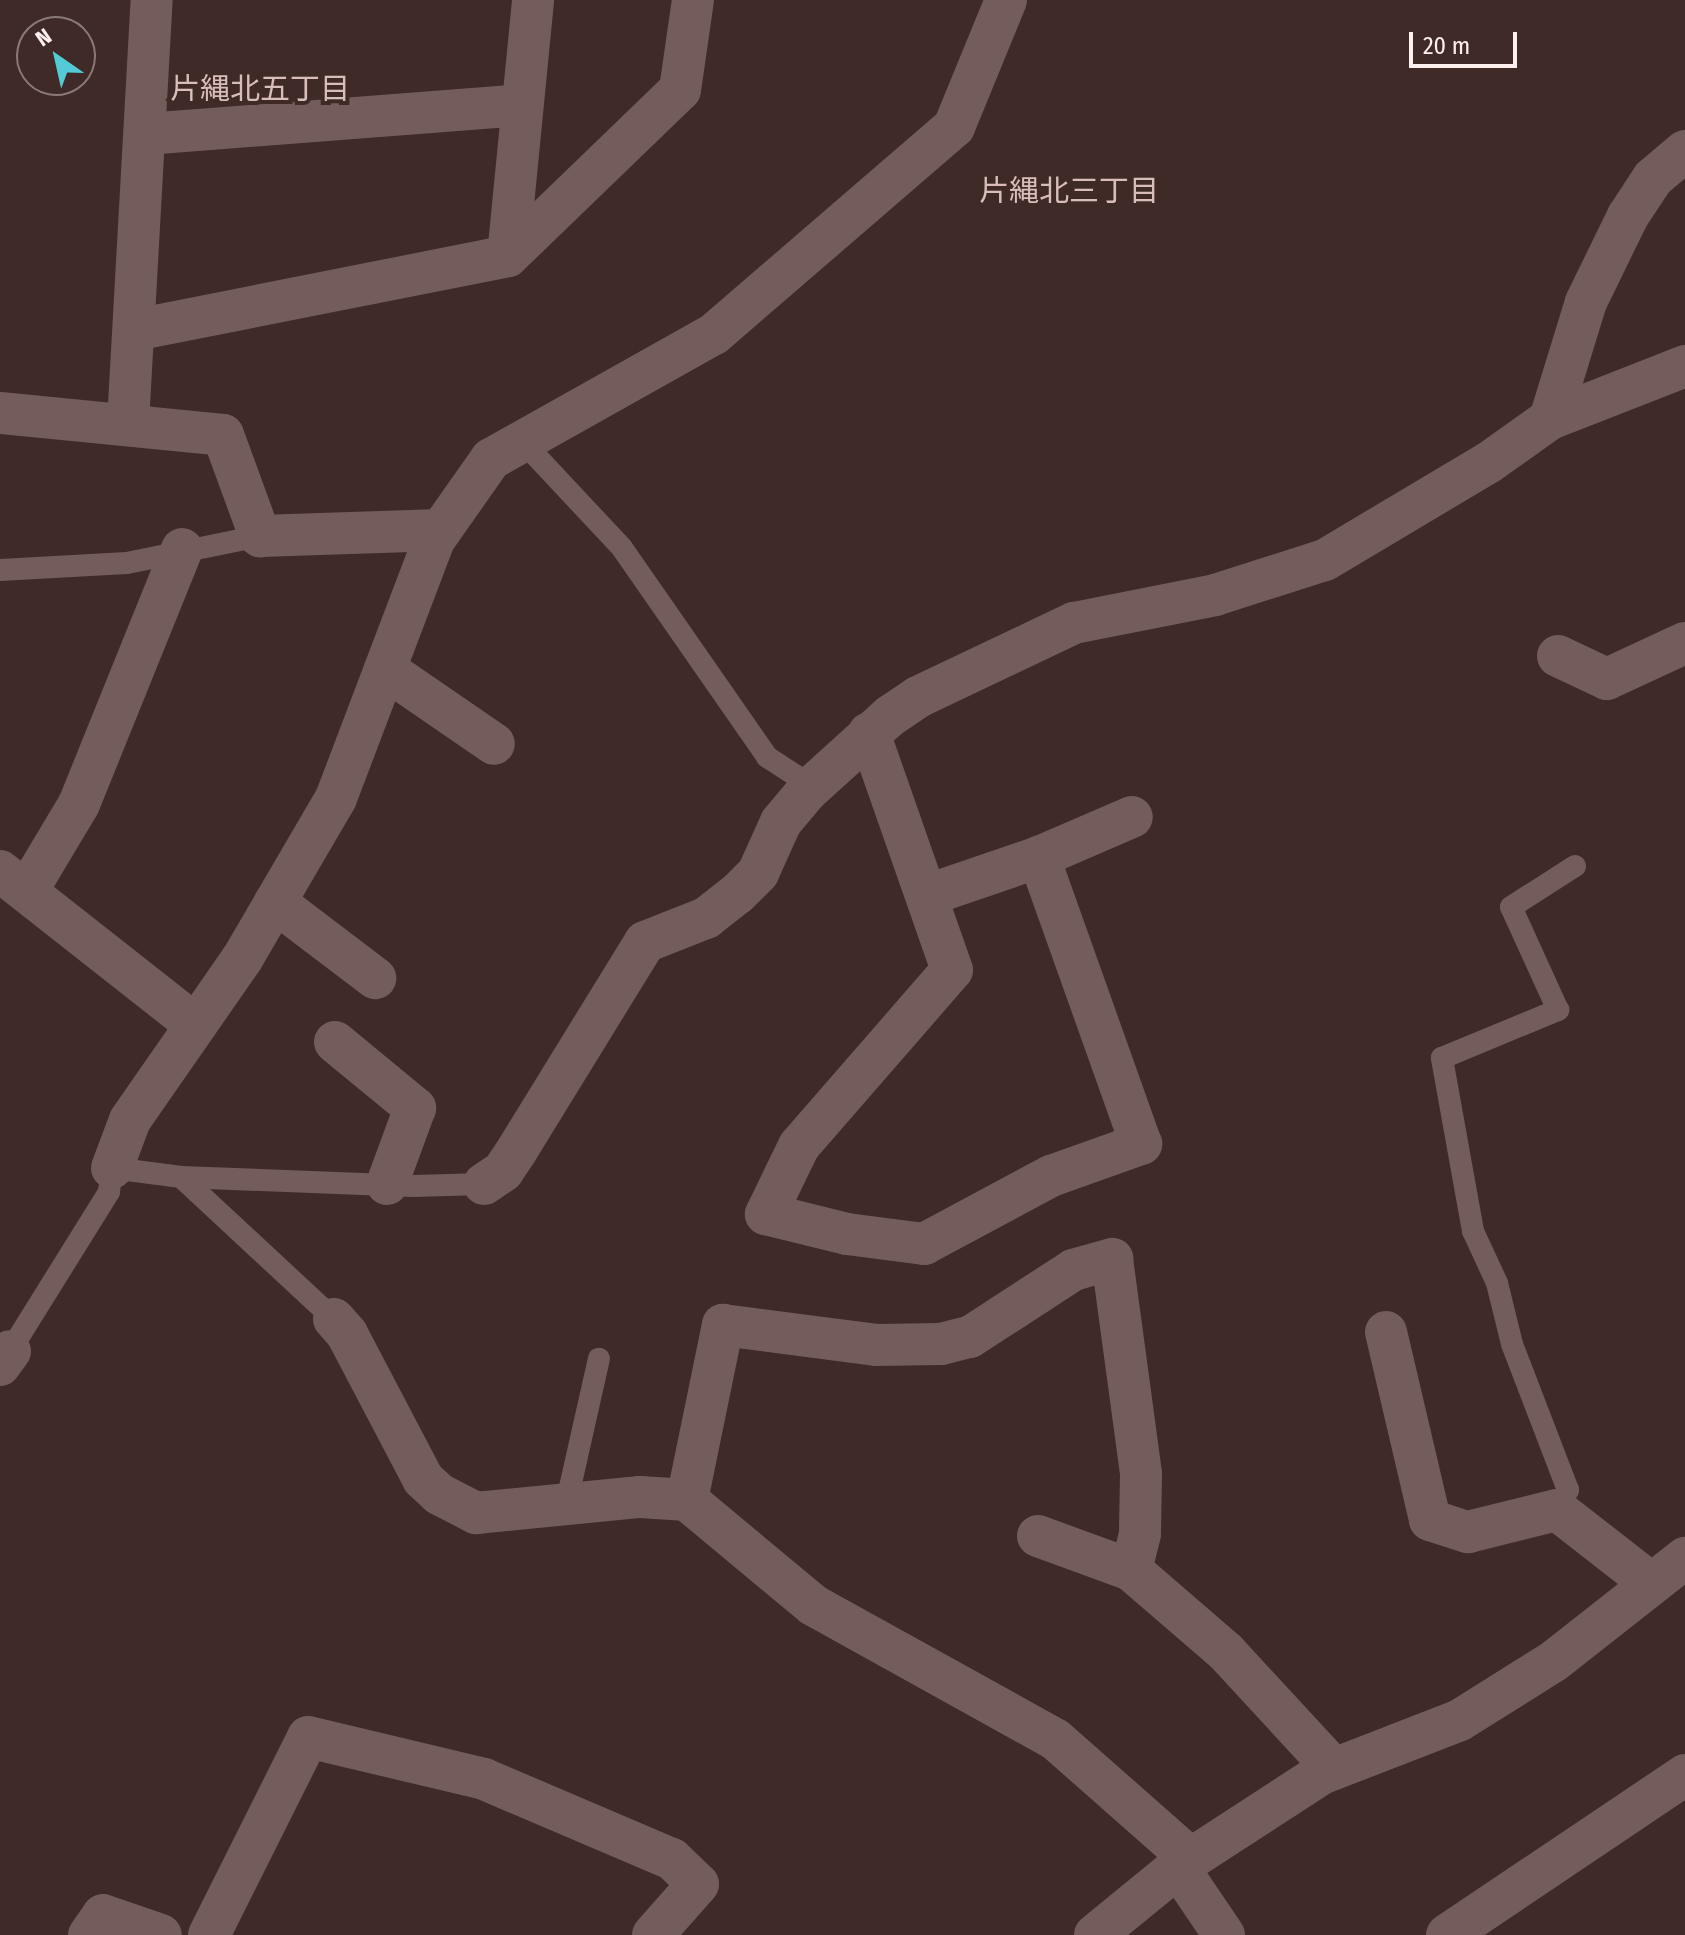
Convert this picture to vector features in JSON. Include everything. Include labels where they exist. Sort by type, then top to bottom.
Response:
[{"type":"street","points":[[128,423],[152,0]]},
{"type":"street","points":[[508,256],[533,0]]},
{"type":"street","points":[[135,330],[508,256],[680,90],[693,0]]},
{"type":"street","points":[[112,1168],[130,1120],[275,902],[336,798],[441,530],[491,459],[714,334],[954,127],[1006,0]]},
{"type":"street","points":[[146,134],[522,105]]},
{"type":"street","points":[[1550,419],[1586,302],[1628,216],[1653,178],[1685,151]]},
{"type":"street","points":[[484,1184],[503,1171],[517,1150],[645,942],[706,918],[737,894],[758,873],[781,822],[812,786],[869,733],[918,697],[1074,623],[1215,595],[1325,560],[1488,463],[1550,419],[1685,366]]},
{"type":"street","points":[[0,413],[128,423],[223,435],[260,536],[441,530]]},
{"type":"street","points":[[182,549],[79,804],[14,881],[196,1025]]},
{"type":"street","points":[[1558,656],[1607,679],[1685,643]]},
{"type":"street","points":[[385,669],[494,744]]},
{"type":"street","points":[[869,733],[952,970],[799,1146],[766,1214],[847,1234],[924,1244],[1051,1176],[1141,1144],[1039,857]]},
{"type":"street","points":[[928,895],[1039,857],[1132,817]]},
{"type":"street","points":[[275,902],[375,978]]},
{"type":"street","points":[[335,1042],[415,1108],[387,1184]]},
{"type":"street","points":[[687,1500],[723,1325],[876,1345],[941,1344],[970,1337],[1073,1270],[1112,1259],[1141,1474],[1140,1534],[1131,1570]]},
{"type":"street","points":[[334,1319],[347,1334],[423,1479],[439,1494],[476,1513],[640,1497],[687,1500],[813,1605],[1068,1748],[1184,1863],[1224,1935]]},
{"type":"street","points":[[1386,1332],[1430,1520],[1468,1532],[1557,1510],[1652,1584]]},
{"type":"street","points":[[1038,1536],[1131,1570],[1226,1652],[1334,1769]]},
{"type":"street","points":[[1095,1935],[1184,1863],[1334,1769],[1460,1720],[1554,1661],[1685,1558]]},
{"type":"street","points":[[209,1935],[308,1737],[484,1779],[672,1859],[698,1884],[653,1935]]},
{"type":"street","points":[[1447,1935],[1685,1775]]},
{"type":"street","points":[[89,1935],[103,1915],[161,1935]]},
{"type":"lane","points":[[522,441],[622,548],[767,757],[812,786]]},
{"type":"lane","points":[[0,570],[78,569],[260,536]]},
{"type":"lane","points":[[1557,1510],[1568,1490],[1512,1344],[1497,1283],[1473,1231],[1442,1058],[1558,1010],[1511,907],[1575,866]]},
{"type":"lane","points":[[5,1358],[109,1192],[112,1168],[181,1177],[484,1184]]},
{"type":"lane","points":[[181,1177],[334,1319]]},
{"type":"lane","points":[[566,1505],[599,1359]]},
{"type":"district","name":"片縄北五丁目","points":[[260,89]]},
{"type":"district","name":"片縄北三丁目","points":[[1069,191]]}]
